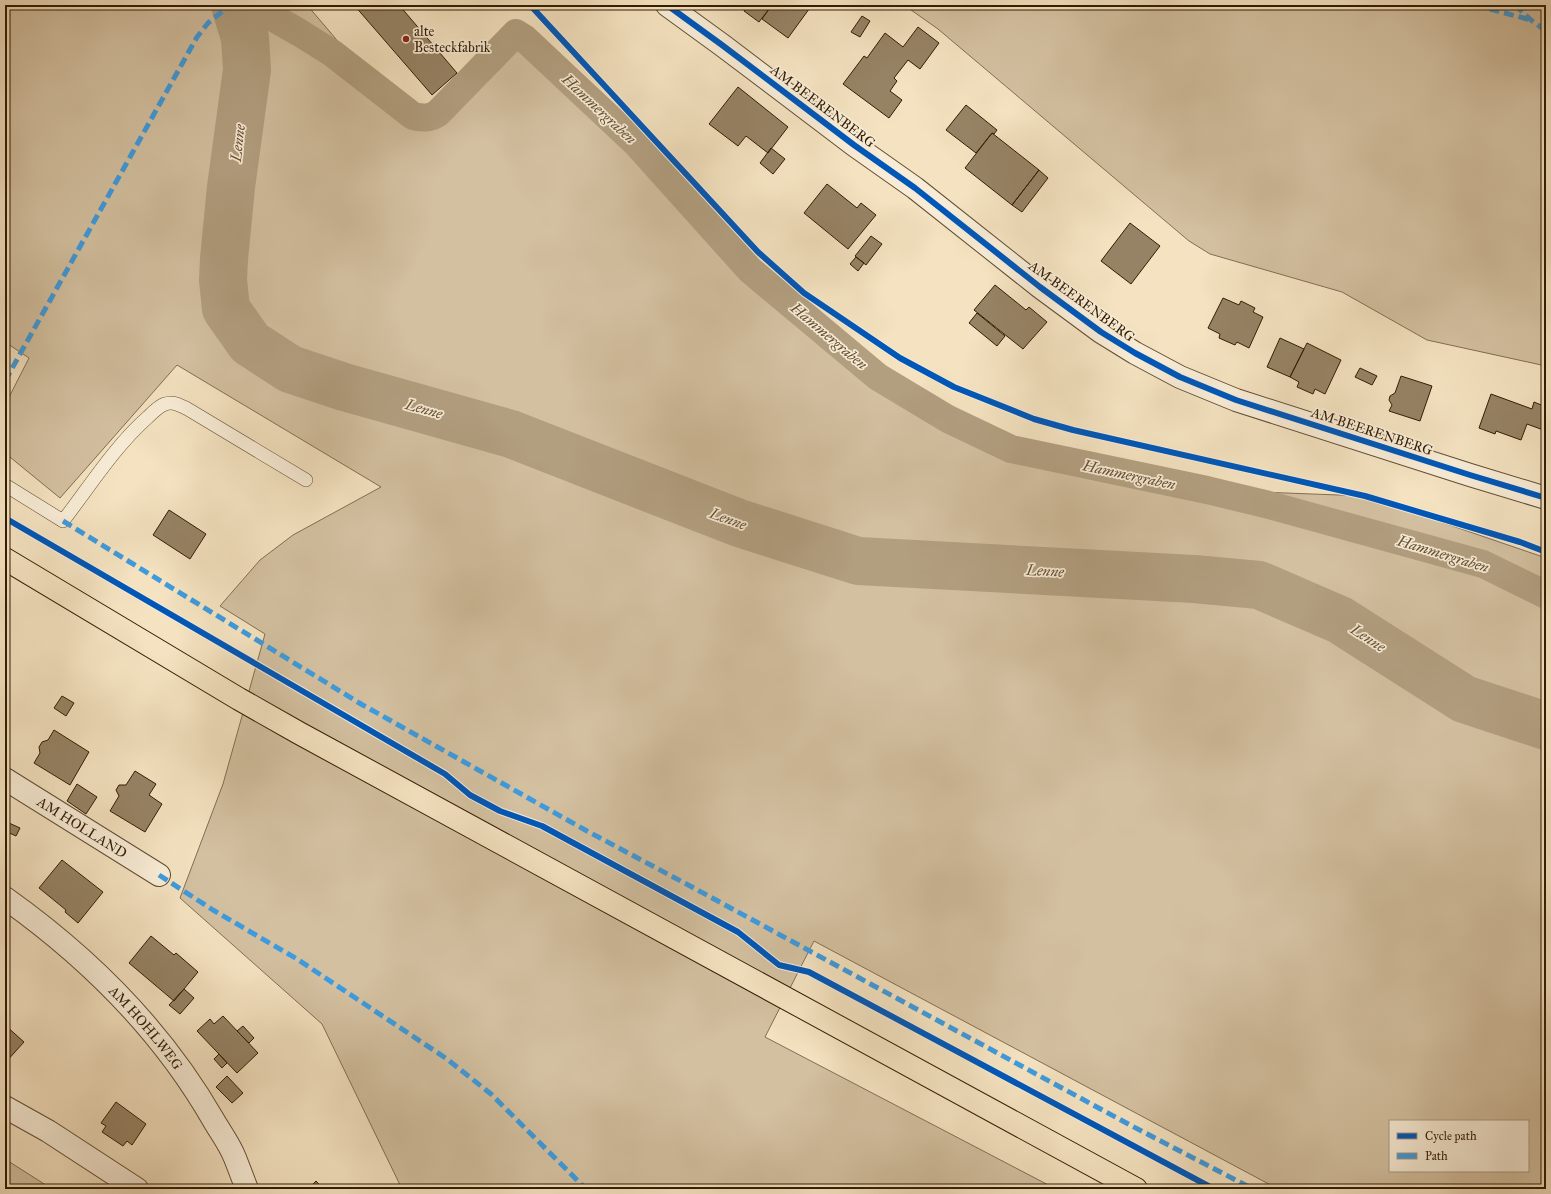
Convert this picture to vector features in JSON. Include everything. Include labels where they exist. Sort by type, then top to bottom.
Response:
[{"type":"main road","points":[[5,559],[239,699],[299,733],[1136,1189]]},
{"type":"street","name":"AM BEERENBERG","points":[[667,5],[722,44],[854,145],[915,188],[1046,291],[1101,332],[1134,353],[1180,377],[1236,400],[1546,498]]},
{"type":"street","name":"AM HOLLAND","points":[[5,779],[159,875]]},
{"type":"street","name":"AM HOHLWEG","points":[[5,898],[30,916],[77,957],[126,1001],[136,1013],[199,1094],[234,1156],[247,1189]]},
{"type":"street","points":[[5,1107],[48,1131],[137,1189]]},
{"type":"lane","points":[[5,485],[63,521],[132,432],[158,408],[171,403],[177,403],[186,408],[306,480]]},
{"type":"shaded area","points":[[5,5],[307,5],[376,86],[413,116],[422,118],[433,117],[438,113],[516,33],[524,38],[636,143],[750,270],[878,377],[948,419],[1011,449],[1207,490],[1365,496],[1546,558],[1546,1189],[1278,1189],[814,941],[765,1037],[1056,1189],[402,1189],[322,1024],[180,898],[223,784],[265,634],[220,606],[260,560],[293,535],[381,487],[177,365],[60,498],[5,453],[5,405],[29,358],[5,342]]},
{"type":"shaded area","points":[[904,5],[1546,5],[1546,366],[1427,340],[1342,292],[1210,254],[1189,241],[938,29]]},
{"type":"shaded area","points":[[5,1159],[52,1189],[5,1189]]},
{"type":"building","name":"alte Besteckfabrik","points":[[354,5],[399,5],[457,73],[432,95]]},
{"type":"building","points":[[744,5],[772,5],[759,22],[744,11],[746,7]]},
{"type":"building","points":[[772,5],[812,5],[788,38],[762,19]]},
{"type":"building","points":[[862,16],[870,21],[860,37],[851,32]]},
{"type":"building","points":[[918,27],[939,43],[920,69],[908,60],[894,78],[897,81],[890,91],[902,100],[889,118],[843,84],[864,56],[867,58],[885,33],[903,47]]},
{"type":"building","points":[[738,87],[788,127],[768,153],[746,136],[738,146],[709,124]]},
{"type":"building","points":[[966,105],[997,130],[994,134],[992,133],[976,153],[946,130]]},
{"type":"building","points":[[992,133],[1039,170],[1012,205],[965,168]]},
{"type":"building","points":[[771,148],[785,159],[773,174],[760,163]]},
{"type":"building","points":[[1039,170],[1048,178],[1022,212],[1012,205]]},
{"type":"building","points":[[827,184],[857,208],[861,203],[876,215],[848,249],[804,213]]},
{"type":"building","points":[[1130,223],[1160,246],[1131,284],[1101,261]]},
{"type":"building","points":[[871,236],[882,244],[866,265],[855,256]]},
{"type":"building","points":[[856,257],[864,263],[858,271],[850,264]]},
{"type":"building","points":[[995,285],[1026,310],[1029,307],[1047,322],[1023,349],[974,310]]},
{"type":"building","points":[[1223,298],[1239,305],[1241,301],[1255,308],[1253,312],[1263,317],[1249,348],[1237,342],[1235,345],[1219,338],[1220,334],[1208,328]]},
{"type":"building","points":[[977,313],[1005,336],[997,346],[969,323]]},
{"type":"building","points":[[1280,338],[1304,349],[1290,377],[1267,367]]},
{"type":"building","points":[[1307,343],[1341,360],[1325,394],[1315,389],[1313,394],[1297,387],[1299,382],[1290,377]]},
{"type":"building","points":[[1360,368],[1377,376],[1372,385],[1355,377]]},
{"type":"building","points":[[1401,376],[1432,386],[1420,421],[1389,411],[1392,405],[1389,400],[1390,396],[1395,393]]},
{"type":"building","points":[[1491,394],[1532,409],[1534,402],[1546,407],[1546,431],[1527,424],[1521,440],[1496,431],[1495,434],[1479,428]]},
{"type":"building","points":[[169,510],[206,534],[190,559],[153,535]]},
{"type":"building","points":[[62,696],[74,703],[66,716],[54,708]]},
{"type":"building","points":[[54,730],[89,752],[70,785],[34,763],[40,753],[39,747],[42,742],[48,740]]},
{"type":"building","points":[[135,771],[156,784],[149,795],[162,804],[145,832],[110,811],[119,796],[116,790],[119,785],[126,785]]},
{"type":"building","points":[[77,784],[97,797],[86,814],[67,801]]},
{"type":"building","points":[[9,823],[20,828],[16,836],[5,831]]},
{"type":"building","points":[[62,860],[103,892],[78,923],[65,912],[66,910],[39,888]]},
{"type":"building","points":[[151,936],[174,955],[176,953],[198,972],[174,1001],[129,963]]},
{"type":"building","points":[[184,989],[194,998],[180,1014],[169,1005]]},
{"type":"building","points":[[223,1016],[258,1053],[237,1073],[197,1031],[210,1019],[214,1024]]},
{"type":"building","points":[[5,1025],[24,1042],[5,1063]]},
{"type":"building","points":[[243,1026],[254,1038],[249,1043],[237,1031]]},
{"type":"building","points":[[219,1054],[227,1063],[222,1068],[214,1059]]},
{"type":"building","points":[[227,1076],[243,1093],[232,1103],[216,1087]]},
{"type":"building","points":[[116,1102],[146,1124],[132,1145],[127,1141],[123,1146],[102,1132],[106,1126],[101,1123]]},
{"type":"building","points":[[316,1181],[323,1189],[308,1189]]},
{"type":"waterway","name":"Lenne","points":[[235,5],[245,38],[247,70],[231,187],[224,259],[223,280],[226,309],[250,343],[290,369],[344,387],[511,434],[739,523],[858,561],[1194,579],[1259,585],[1340,620],[1464,699],[1546,726]]},
{"type":"waterway","name":"Hammergraben","points":[[251,5],[332,53],[413,116],[426,118],[438,113],[516,33],[524,38],[636,143],[750,270],[878,377],[948,419],[1011,449],[1207,490],[1269,505],[1483,564],[1546,595]]},
{"type":"marked path","points":[[5,381],[197,37],[208,23],[230,5]]},
{"type":"marked path","points":[[1475,5],[1531,20]]},
{"type":"marked path","points":[[1515,5],[1531,20],[1546,31]]},
{"type":"marked path","points":[[63,521],[361,704],[587,831],[1130,1125],[1253,1189]]},
{"type":"marked path","points":[[159,875],[213,910],[297,959],[447,1059],[491,1094],[586,1189]]},
{"type":"cycle path","points":[[530,5],[758,252],[804,293],[900,358],[954,387],[1034,419],[1073,430],[1365,496],[1520,542],[1546,552]]},
{"type":"cycle path","points":[[667,5],[854,145],[915,188],[1040,287],[1101,332],[1135,353],[1180,377],[1236,400],[1546,498]]},
{"type":"cycle path","points":[[5,518],[445,774],[470,795],[500,811],[542,826],[738,932],[779,965],[809,972],[1214,1189]]},
{"type":"place","name":"alte Besteckfabrik","points":[[406,39]]}]
